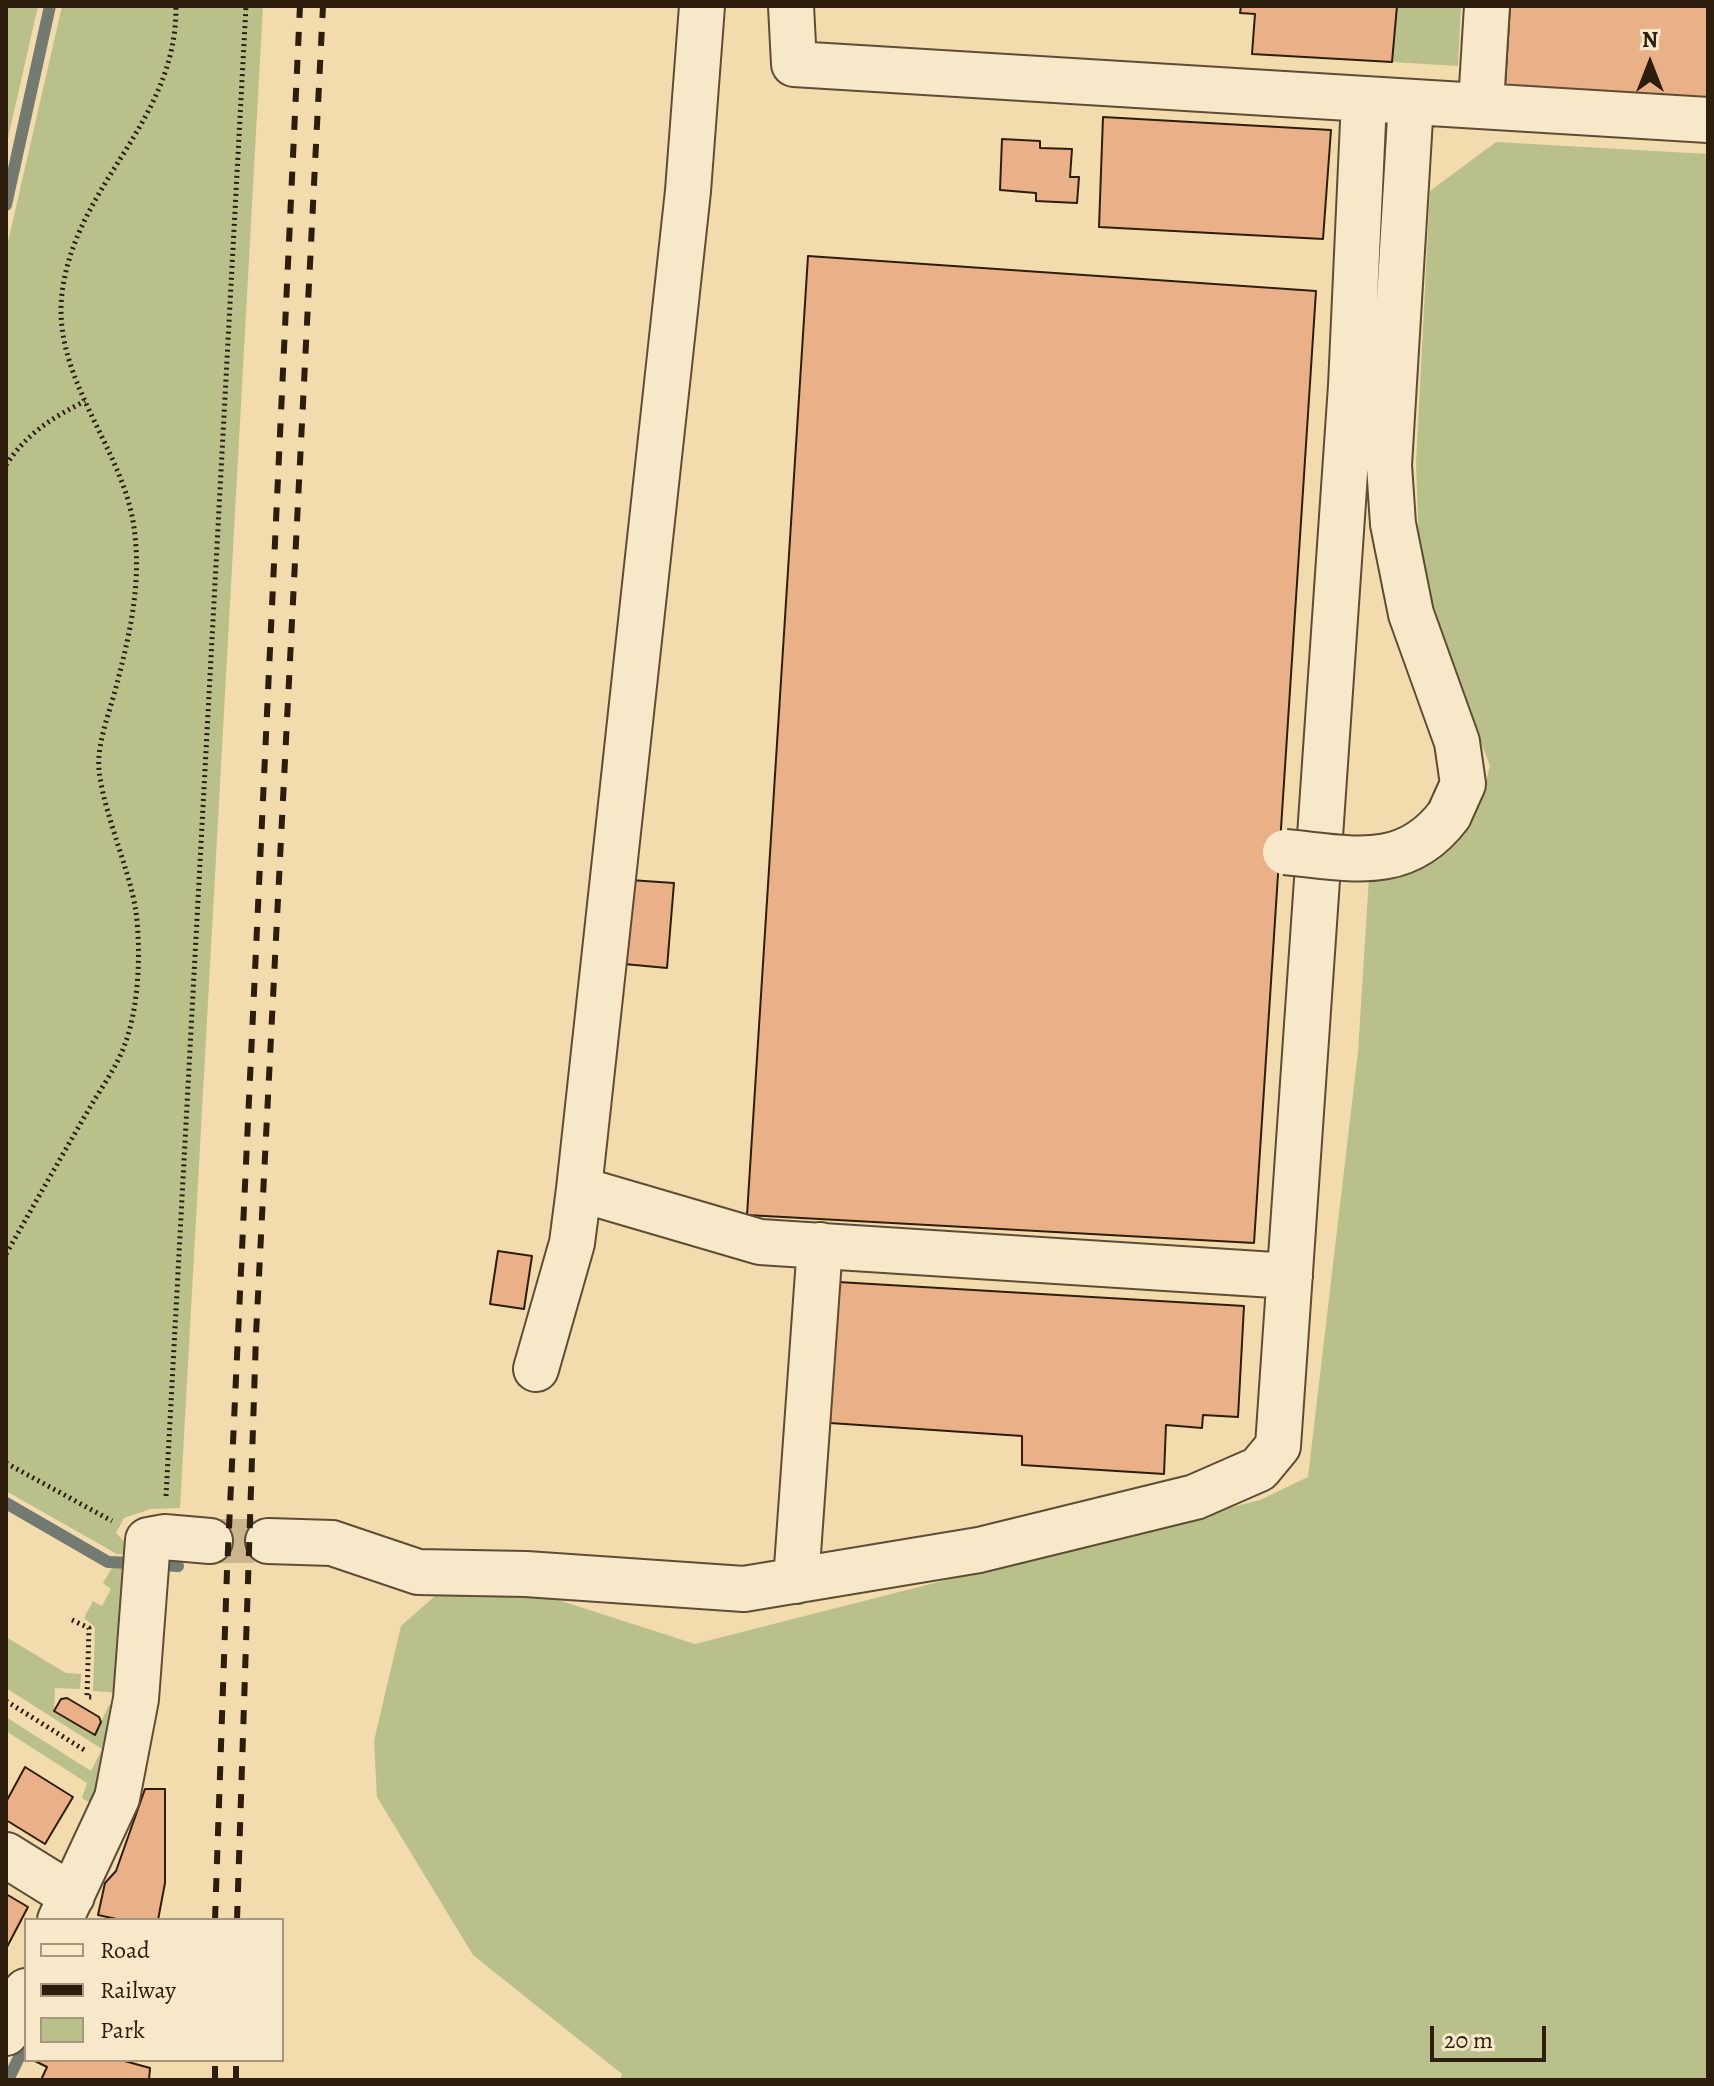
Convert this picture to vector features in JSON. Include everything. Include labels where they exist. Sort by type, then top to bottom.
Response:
[{"type":"street","points":[[536,1369],[572,1243],[579,1189],[688,191],[702,6]]},
{"type":"street","points":[[791,6],[794,64],[1708,120]]},
{"type":"street","points":[[1481,104],[1487,6]]},
{"type":"street","points":[[268,1541],[332,1543],[418,1572],[526,1574],[744,1589],[979,1550],[1195,1497],[1259,1469],[1278,1446],[1351,386],[1364,100]]},
{"type":"street","points":[[1285,852],[1371,859],[1406,853],[1433,837],[1449,815],[1463,784],[1457,742],[1411,614],[1393,524],[1389,465],[1411,102]]},
{"type":"street","points":[[579,1189],[760,1242],[1290,1276]]},
{"type":"street","points":[[796,1581],[820,1245]]},
{"type":"street","points":[[6,1855],[66,1908],[117,1798],[136,1699],[144,1534],[210,1541]]},
{"type":"street","points":[[6,2033],[24,1995]]},
{"type":"path","points":[[6,1254],[125,1046],[136,984],[137,922],[133,892],[98,760],[103,728],[130,634],[138,549],[129,500],[65,348],[62,294],[75,235],[153,108],[167,76],[176,28],[176,6]]},
{"type":"path","points":[[6,1463],[144,1534],[246,6]]},
{"type":"path","points":[[6,465],[21,443],[48,420],[85,401]]},
{"type":"path","points":[[72,1620],[89,1628],[87,1697],[99,1697]]},
{"type":"path","points":[[6,1701],[96,1758]]},
{"type":"green space","points":[[6,6],[38,6],[6,147]]},
{"type":"green space","points":[[62,6],[263,6],[180,1508],[151,1509],[124,1518],[116,1533],[131,1548],[130,1555],[117,1554],[6,1491],[6,251]]},
{"type":"green space","points":[[1397,6],[1461,6],[1458,66],[1392,62]]},
{"type":"green space","points":[[1496,142],[1708,154],[1708,2080],[620,2080],[622,2074],[473,1955],[377,1797],[374,1741],[401,1626],[435,1596],[527,1590],[695,1644],[1260,1500],[1308,1477],[1358,1052],[1369,877],[1390,876],[1428,865],[1458,838],[1479,806],[1490,766],[1420,578],[1416,463],[1430,191]]},
{"type":"green space","points":[[113,1566],[136,1571],[133,1632],[124,1721],[118,1750],[98,1808],[82,1798],[87,1783],[6,1731],[6,1717],[91,1771],[102,1749],[6,1688],[6,1637],[66,1673],[81,1674],[80,1689],[55,1688],[54,1711],[95,1734],[109,1705],[119,1704],[120,1693],[93,1691],[95,1627],[84,1618],[93,1601],[102,1606],[111,1589],[103,1583]]},
{"type":"building","points":[[1241,6],[1397,6],[1392,62],[1252,54],[1255,14],[1240,13]]},
{"type":"building","points":[[1510,6],[1708,6],[1708,100],[1505,86]]},
{"type":"building","points":[[1103,117],[1331,130],[1323,239],[1099,227]]},
{"type":"building","points":[[1002,139],[1040,141],[1040,148],[1072,149],[1070,177],[1079,177],[1077,203],[1036,201],[1036,193],[1000,190]]},
{"type":"building","points":[[808,256],[1316,291],[1254,1243],[747,1215]]},
{"type":"building","points":[[630,880],[674,883],[667,968],[624,964]]},
{"type":"building","points":[[498,1251],[532,1256],[524,1309],[490,1304]]},
{"type":"building","points":[[838,1282],[1244,1306],[1238,1417],[1203,1415],[1202,1428],[1166,1425],[1164,1474],[1022,1465],[1022,1436],[830,1423]]},
{"type":"building","points":[[67,1698],[99,1717],[101,1722],[95,1735],[54,1711],[61,1699]]},
{"type":"building","points":[[25,1767],[73,1797],[45,1844],[6,1820],[6,1802]]},
{"type":"building","points":[[145,1789],[165,1789],[165,1883],[158,1918],[98,1915],[105,1883],[116,1871]]},
{"type":"building","points":[[6,1894],[28,1907],[7,1947],[6,1946]]},
{"type":"building","points":[[37,2062],[128,2062],[150,2068],[149,2080],[41,2080],[47,2067]]},
{"type":"waterway","points":[[6,205],[50,6]]},
{"type":"waterway","points":[[6,1503],[108,1562],[133,1563]]},
{"type":"waterway","points":[[161,1565],[178,1566]]},
{"type":"waterway","points":[[8,2080],[24,2047]]},
{"type":"tunnel","points":[[210,1541],[268,1541]]},
{"type":"railway","points":[[215,1918],[227,1571],[300,6]]},
{"type":"railway","points":[[237,1918],[256,1335],[323,6]]},
{"type":"railway","points":[[215,2062],[215,2080]]},
{"type":"railway","points":[[236,2062],[236,2080]]}]
